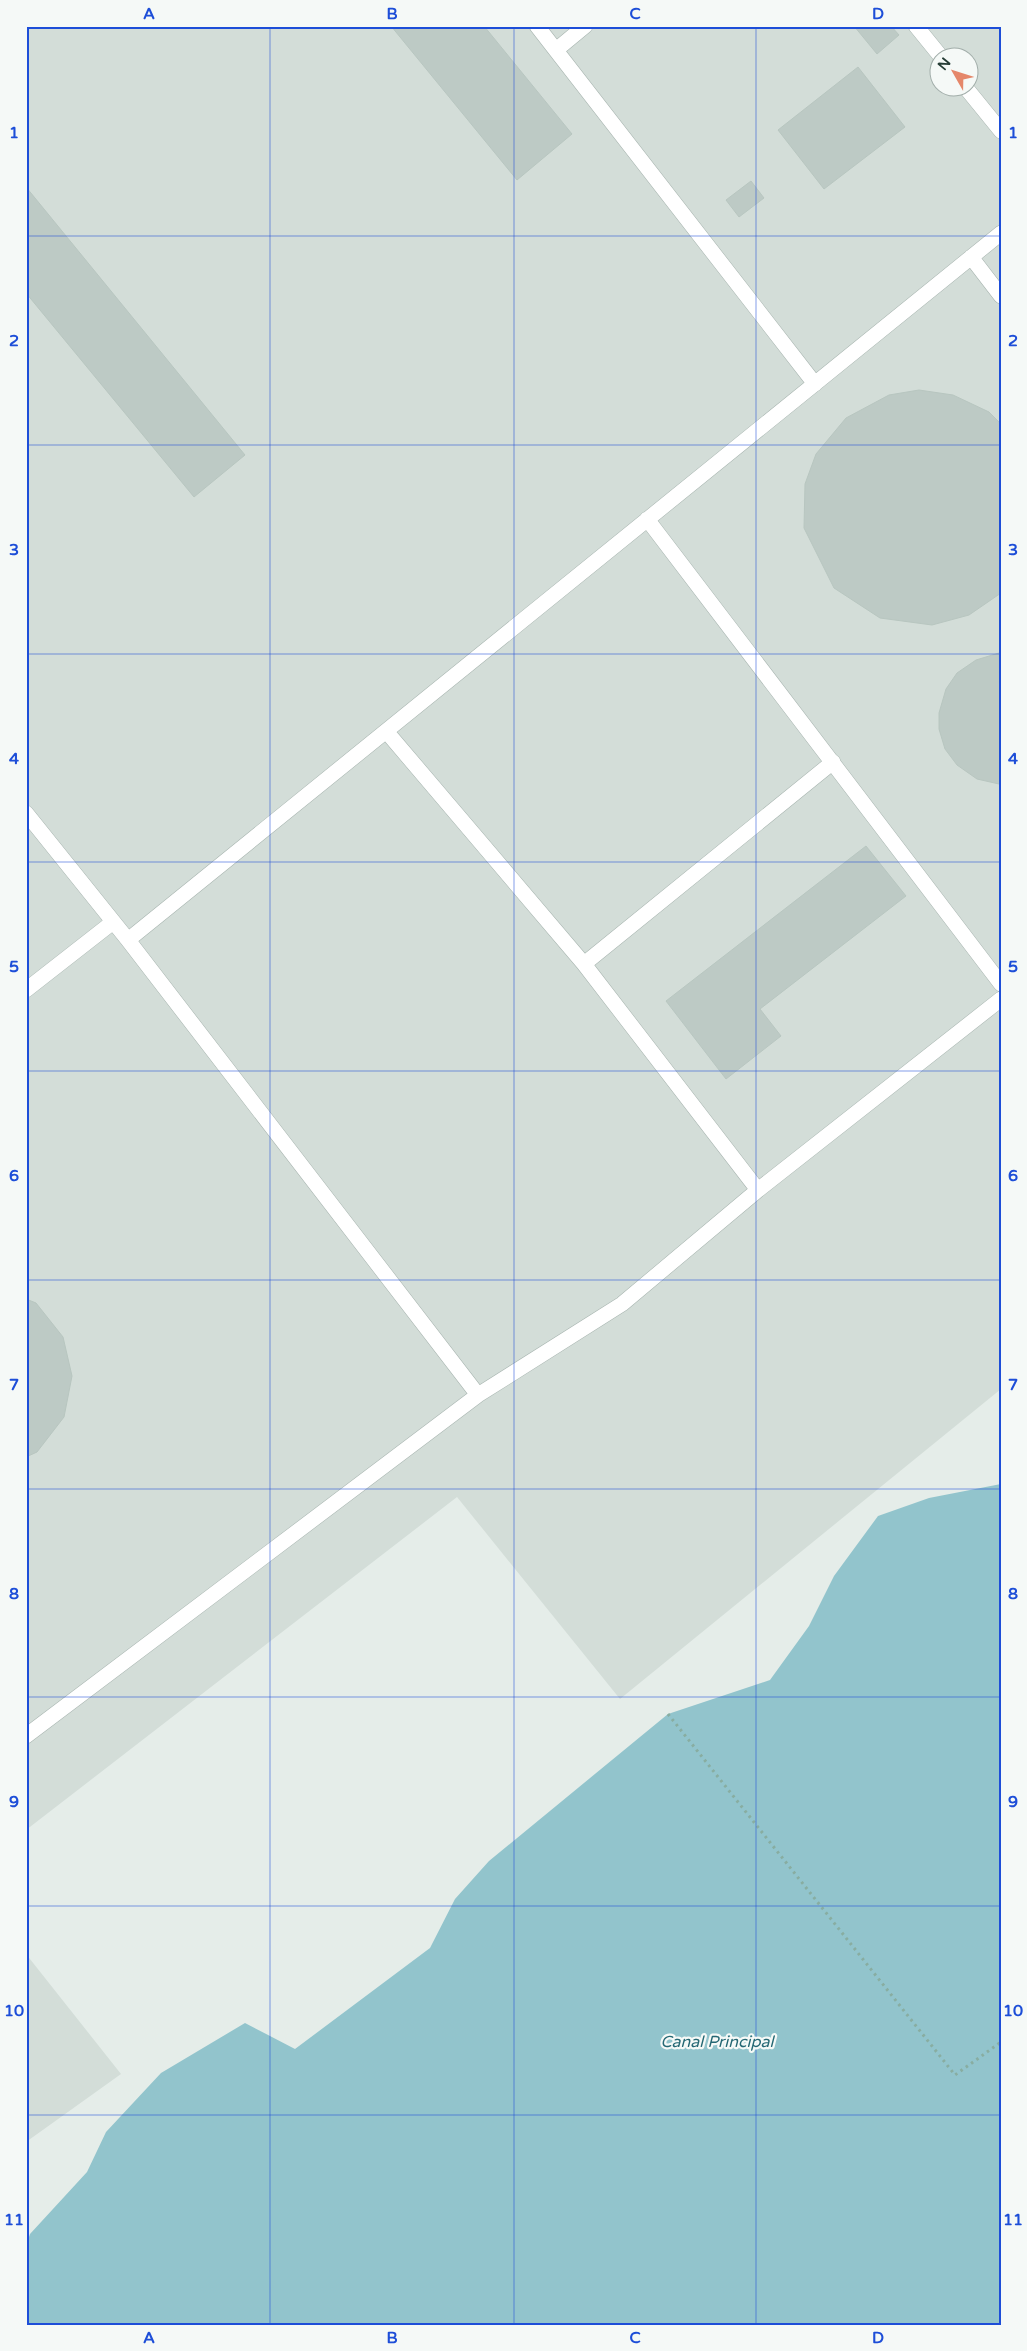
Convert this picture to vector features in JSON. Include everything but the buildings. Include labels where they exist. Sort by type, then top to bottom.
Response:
[{"type":"lane","points":[[537,26],[815,384]]},
{"type":"lane","points":[[556,50],[585,26]]},
{"type":"lane","points":[[916,26],[934,48]]},
{"type":"lane","points":[[974,98],[1001,131]]},
{"type":"lane","points":[[128,940],[1001,233]]},
{"type":"lane","points":[[971,257],[1001,296]]},
{"type":"lane","points":[[647,519],[1001,984]]},
{"type":"lane","points":[[386,731],[584,964],[758,1190]]},
{"type":"lane","points":[[584,964],[833,762]]},
{"type":"lane","points":[[26,813],[128,940],[478,1395]]},
{"type":"lane","points":[[26,990],[113,922]]},
{"type":"lane","points":[[26,1736],[478,1395],[622,1304],[758,1190],[1001,999]]},
{"type":"path","points":[[668,1714],[954,2075],[1001,2042]]},
{"type":"shaded area","points":[[26,26],[1001,26],[1001,1389],[620,1699],[457,1497],[26,1830]]},
{"type":"shaded area","points":[[26,1954],[121,2074],[26,2142]]},
{"type":"water","name":"Canal Principal","points":[[1001,1484],[1001,2325],[26,2325],[26,2246],[30,2234],[87,2172],[106,2132],[161,2073],[245,2023],[295,2049],[430,1948],[455,1899],[489,1861],[668,1714],[770,1680],[809,1626],[834,1576],[878,1516],[929,1498]]}]
